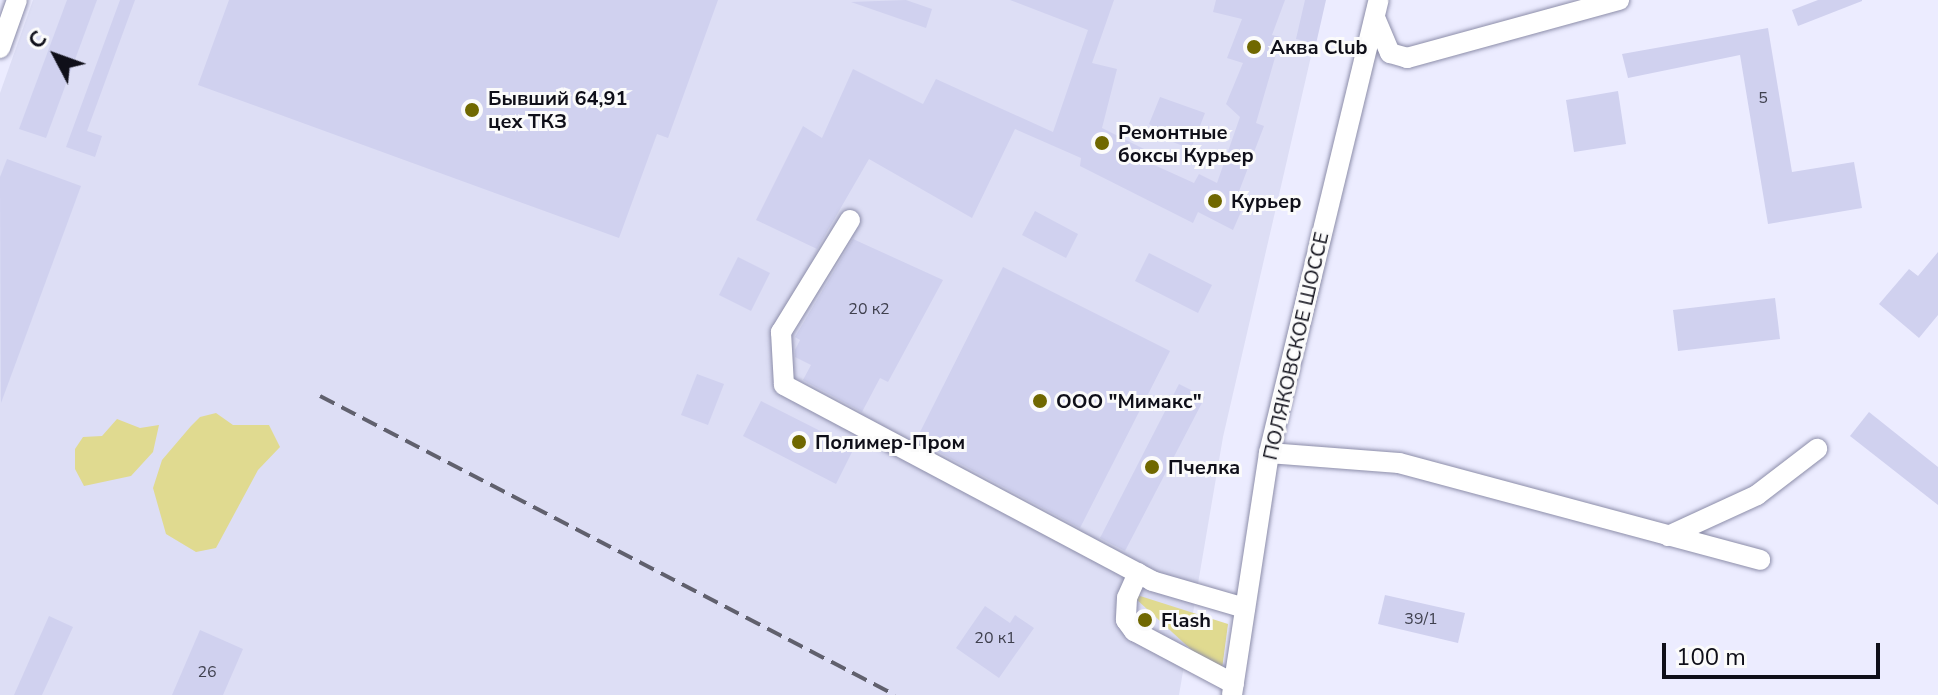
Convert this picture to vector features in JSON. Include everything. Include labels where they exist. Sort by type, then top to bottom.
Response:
[{"type":"street","points":[[0,48],[17,0]]},
{"type":"street","points":[[1378,8],[1390,53],[1407,58],[1619,0]]},
{"type":"street","name":"ПОЛЯКОВСКОЕ ШОССЕ","points":[[1233,690],[1269,453],[1378,8]]},
{"type":"street","points":[[850,220],[781,332],[784,385],[1138,573],[1245,608]]},
{"type":"street","points":[[1668,536],[1757,495],[1817,449]]},
{"type":"street","points":[[1269,453],[1399,463],[1760,560]]},
{"type":"street","points":[[1138,573],[1127,598],[1126,620],[1134,631],[1233,690]]},
{"type":"shaded area","points":[[33,0],[1324,0],[1223,437],[1179,695],[0,695],[0,93]]},
{"type":"shaded area","points":[[216,413],[233,425],[269,425],[280,447],[258,470],[216,548],[196,552],[166,534],[153,488],[162,460],[200,417]]},
{"type":"shaded area","points":[[117,419],[140,428],[159,425],[153,452],[131,476],[84,486],[75,469],[75,449],[83,437],[102,436]]},
{"type":"shaded area","points":[[1137,595],[1228,624],[1222,669],[1209,666],[1135,598]]},
{"type":"building","points":[[67,0],[97,0],[46,138],[19,129]]},
{"type":"building","points":[[120,0],[135,0],[87,131],[102,136],[95,157],[66,147]]},
{"type":"building","name":"Бывший 64,91 цех ТКЗ","points":[[229,0],[718,0],[668,138],[657,134],[619,238],[198,85]]},
{"type":"building","points":[[906,0],[932,9],[926,28],[851,2]]},
{"type":"building","points":[[1010,0],[1114,0],[1092,63],[1117,69],[1102,128],[1144,149],[1141,159],[1194,183],[1199,174],[1217,183],[1240,117],[1226,104],[1243,63],[1227,58],[1242,19],[1213,12],[1216,0],[1285,0],[1272,35],[1281,37],[1256,123],[1264,126],[1238,194],[1247,198],[1233,230],[1198,212],[1193,223],[1080,166],[1081,158],[1015,129],[972,218],[869,159],[817,249],[756,220],[803,126],[822,138],[853,69],[923,104],[936,79],[1053,132],[1088,30]]},
{"type":"building","points":[[1305,0],[1326,0],[1316,44],[1296,39]]},
{"type":"building","points":[[1818,0],[1862,1],[1798,26],[1792,10]]},
{"type":"building","points":[[1768,28],[1792,172],[1854,162],[1862,208],[1768,224],[1740,55],[1628,78],[1622,54]]},
{"type":"building","points":[[1618,91],[1626,144],[1574,152],[1566,100]]},
{"type":"building","points":[[1160,97],[1205,113],[1191,149],[1152,134],[1154,127],[1149,124]]},
{"type":"building","points":[[7,159],[81,186],[1,403],[0,177]]},
{"type":"building","points":[[1035,211],[1078,234],[1066,258],[1022,235]]},
{"type":"building","points":[[853,239],[943,280],[888,382],[880,378],[862,412],[803,380],[811,365],[795,357],[800,340],[795,337]]},
{"type":"building","points":[[1938,252],[1938,315],[1919,338],[1879,304],[1909,269],[1918,276]]},
{"type":"building","points":[[1149,253],[1212,285],[1198,313],[1135,281]]},
{"type":"building","points":[[738,257],[770,273],[751,311],[719,295]]},
{"type":"building","name":"ООО \"Мимакс\"","points":[[1003,267],[1170,351],[1080,528],[916,440]]},
{"type":"building","points":[[1775,298],[1780,339],[1678,351],[1673,310]]},
{"type":"building","points":[[697,374],[724,384],[708,425],[681,415]]},
{"type":"building","name":"Пчелка","points":[[1179,384],[1205,397],[1125,551],[1100,538]]},
{"type":"building","name":"Полимер-Пром","points":[[761,401],[854,448],[836,484],[743,436]]},
{"type":"building","points":[[1869,412],[1938,467],[1938,505],[1850,436]]},
{"type":"building","points":[[1385,595],[1465,613],[1458,643],[1378,624]]},
{"type":"building","points":[[985,606],[1010,623],[1015,615],[1034,628],[999,678],[956,648]]},
{"type":"building","points":[[49,616],[73,627],[42,695],[14,695]]},
{"type":"building","points":[[200,630],[243,649],[223,695],[172,695]]},
{"type":"railway","points":[[320,396],[895,695]]},
{"type":"place","name":"Аква Club","points":[[1254,47]]},
{"type":"place","name":"Бывший 64,91 цех ТКЗ","points":[[472,110]]},
{"type":"place","name":"Ремонтные боксы Курьер","points":[[1102,143]]},
{"type":"place","name":"Курьер","points":[[1215,201]]},
{"type":"place","name":"ООО \"Мимакс\"","points":[[1040,401]]},
{"type":"place","name":"Полимер-Пром","points":[[799,442]]},
{"type":"place","name":"Пчелка","points":[[1152,467]]},
{"type":"place","name":"Flash","points":[[1145,620]]}]
